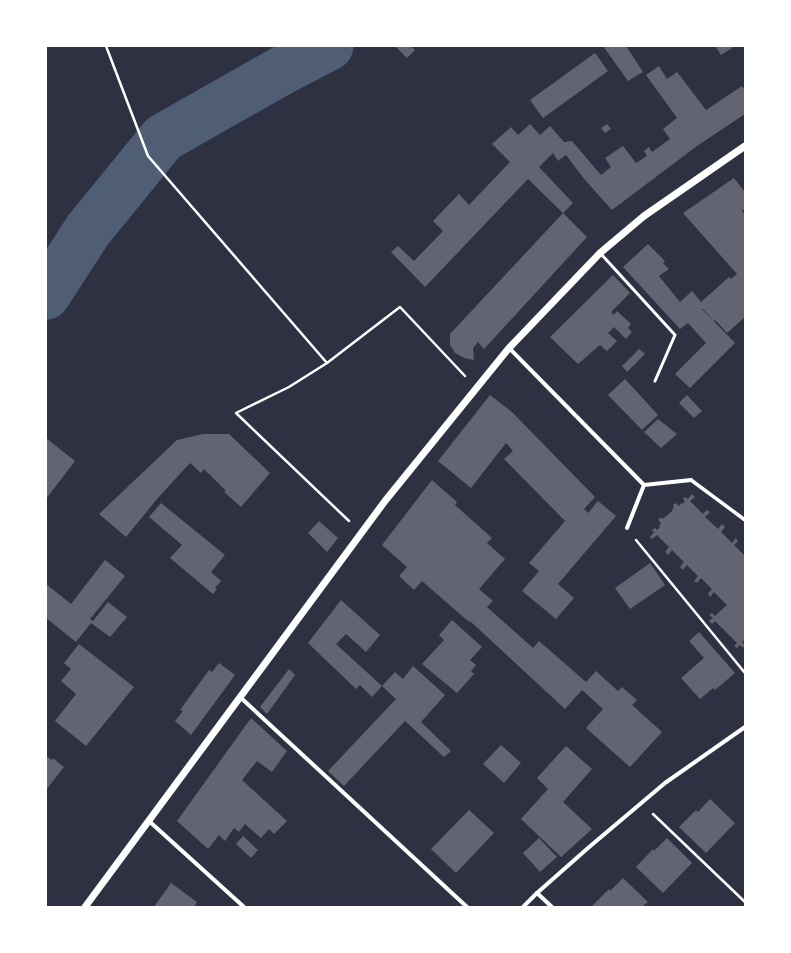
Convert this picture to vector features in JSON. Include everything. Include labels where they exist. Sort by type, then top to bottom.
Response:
[{"type":"street","points":[[85,907],[385,501],[509,348],[600,253],[644,216],[745,146]]},
{"type":"street","points":[[509,348],[644,485]]},
{"type":"street","points":[[644,485],[691,480],[745,520]]},
{"type":"street","points":[[626,528],[644,485]]},
{"type":"street","points":[[240,698],[468,907]]},
{"type":"street","points":[[523,907],[537,893],[664,783],[745,727]]},
{"type":"street","points":[[149,821],[244,907]]},
{"type":"street","points":[[537,893],[552,907]]},
{"type":"lane","points":[[600,253],[675,335],[655,381]]},
{"type":"path","points":[[106,46],[148,156],[327,363]]},
{"type":"path","points":[[362,533],[236,413],[289,387],[327,363],[400,307],[464,376],[478,386]]},
{"type":"path","points":[[626,528],[745,673]]},
{"type":"path","points":[[641,802],[745,902]]},
{"type":"building","points":[[411,46],[415,50],[407,58],[396,47]]},
{"type":"building","points":[[603,46],[626,46],[643,72],[628,81]]},
{"type":"building","points":[[715,46],[735,46],[721,55]]},
{"type":"building","points":[[595,53],[608,71],[543,118],[530,100]]},
{"type":"building","points":[[659,66],[667,79],[677,72],[706,110],[742,86],[745,90],[745,114],[697,146],[612,210],[585,180],[566,155],[558,161],[553,153],[539,167],[573,203],[563,213],[528,179],[425,287],[391,252],[398,246],[414,261],[443,231],[433,221],[459,194],[469,205],[510,162],[492,144],[511,127],[518,135],[530,124],[540,135],[550,126],[564,142],[572,141],[601,175],[611,167],[605,158],[623,146],[636,163],[647,156],[644,151],[649,147],[652,152],[670,139],[663,129],[677,118],[646,75]]},
{"type":"building","points":[[607,124],[611,129],[605,133],[601,128]]},
{"type":"building","points":[[734,178],[745,192],[745,209],[742,211],[745,215],[745,317],[727,333],[702,309],[735,343],[690,388],[675,374],[706,343],[688,323],[680,329],[623,267],[648,244],[665,261],[663,263],[669,269],[659,276],[680,302],[692,291],[701,302],[729,277],[731,279],[737,274],[683,213]]},
{"type":"building","points":[[563,213],[587,237],[484,349],[478,342],[473,348],[474,360],[464,358],[455,353],[450,345],[450,334]]},
{"type":"building","points":[[613,275],[630,293],[611,312],[614,315],[617,311],[631,324],[628,328],[632,332],[626,339],[614,327],[608,333],[617,341],[607,351],[600,345],[578,364],[550,337]]},
{"type":"building","points":[[639,349],[645,354],[627,372],[622,366]]},
{"type":"building","points":[[625,379],[658,415],[642,430],[608,395]]},
{"type":"building","points":[[490,395],[512,412],[595,497],[584,509],[588,513],[598,501],[616,516],[558,584],[574,598],[556,619],[522,591],[539,571],[529,563],[565,521],[504,459],[513,451],[506,443],[471,488],[438,461]]},
{"type":"building","points":[[687,395],[702,411],[694,418],[679,403]]},
{"type":"building","points":[[658,419],[677,434],[661,448],[644,432]]},
{"type":"building","points":[[203,434],[229,434],[270,473],[241,507],[224,492],[226,491],[204,469],[201,473],[190,463],[157,499],[126,537],[99,514],[177,440]]},
{"type":"building","points":[[46,438],[75,461],[46,499]]},
{"type":"building","points":[[432,480],[457,502],[455,505],[492,538],[487,543],[505,559],[479,589],[493,601],[487,607],[533,648],[539,641],[586,682],[596,671],[618,691],[622,687],[637,700],[632,705],[662,732],[630,767],[586,728],[603,709],[582,690],[565,709],[470,621],[469,622],[422,581],[414,590],[399,576],[407,567],[382,545]]},
{"type":"building","points":[[692,494],[695,497],[690,501],[703,514],[707,510],[710,512],[705,517],[718,529],[722,524],[725,527],[721,532],[732,543],[736,538],[738,541],[734,545],[745,556],[745,639],[742,642],[745,645],[743,648],[740,645],[737,648],[734,646],[737,643],[715,621],[712,624],[709,621],[713,618],[709,615],[712,613],[715,616],[727,605],[714,592],[710,597],[708,594],[712,589],[701,578],[697,583],[694,581],[698,576],[687,565],[683,570],[680,567],[684,562],[672,550],[668,555],[665,552],[669,547],[657,535],[652,539],[650,537],[654,532],[652,530],[655,528],[657,530],[660,527],[659,526],[661,523],[658,520],[661,517],[662,519],[672,511],[673,505],[676,503],[679,506],[685,501],[683,499],[685,497],[688,499]]},
{"type":"building","points":[[161,503],[225,555],[211,572],[221,581],[215,588],[217,589],[213,594],[170,558],[182,545],[149,517]]},
{"type":"building","points":[[319,521],[338,538],[327,552],[308,533]]},
{"type":"building","points":[[105,560],[125,576],[90,619],[93,621],[108,602],[127,617],[110,637],[91,623],[76,642],[46,618],[46,584],[71,604]]},
{"type":"building","points":[[650,563],[665,585],[630,609],[615,588]]},
{"type":"building","points":[[341,600],[380,635],[366,652],[346,634],[336,644],[382,686],[372,697],[360,685],[356,689],[308,643]]},
{"type":"building","points":[[452,620],[482,647],[470,660],[476,665],[471,671],[474,674],[457,693],[422,664],[444,640],[439,635]]},
{"type":"building","points":[[699,632],[735,673],[715,690],[713,688],[700,699],[681,678],[704,658],[689,641]]},
{"type":"building","points":[[79,644],[134,687],[86,746],[55,721],[76,694],[61,681],[71,669],[64,663]]},
{"type":"building","points":[[219,663],[235,675],[191,735],[175,721],[183,711],[180,710],[209,670],[212,672]]},
{"type":"building","points":[[413,666],[445,695],[421,722],[451,751],[444,757],[405,721],[344,786],[328,771],[396,699],[382,686],[395,672],[403,679]]},
{"type":"building","points":[[289,669],[295,675],[267,714],[260,707]]},
{"type":"building","points":[[251,718],[287,751],[272,772],[257,761],[242,780],[287,821],[274,834],[269,829],[261,838],[245,824],[239,832],[234,828],[225,841],[219,835],[208,849],[177,821]]},
{"type":"building","points":[[501,745],[521,763],[504,783],[483,764]]},
{"type":"building","points":[[566,746],[592,769],[563,802],[592,829],[561,857],[521,819],[548,789],[537,778]]},
{"type":"building","points":[[46,756],[52,760],[53,758],[64,767],[46,790]]},
{"type":"building","points":[[710,799],[735,823],[706,853],[679,827],[696,810],[698,812]]},
{"type":"building","points":[[469,810],[494,833],[456,873],[431,849]]},
{"type":"building","points":[[243,836],[258,850],[251,858],[236,844]]},
{"type":"building","points":[[539,838],[557,857],[540,872],[523,853]]},
{"type":"building","points":[[667,838],[692,863],[663,893],[636,867],[653,849],[654,851]]},
{"type":"building","points":[[623,878],[648,902],[642,907],[592,906],[609,889],[610,891]]},
{"type":"building","points":[[171,883],[197,902],[194,907],[154,907]]},
{"type":"waterway","points":[[46,295],[88,230],[163,138],[281,71],[329,46]]}]
